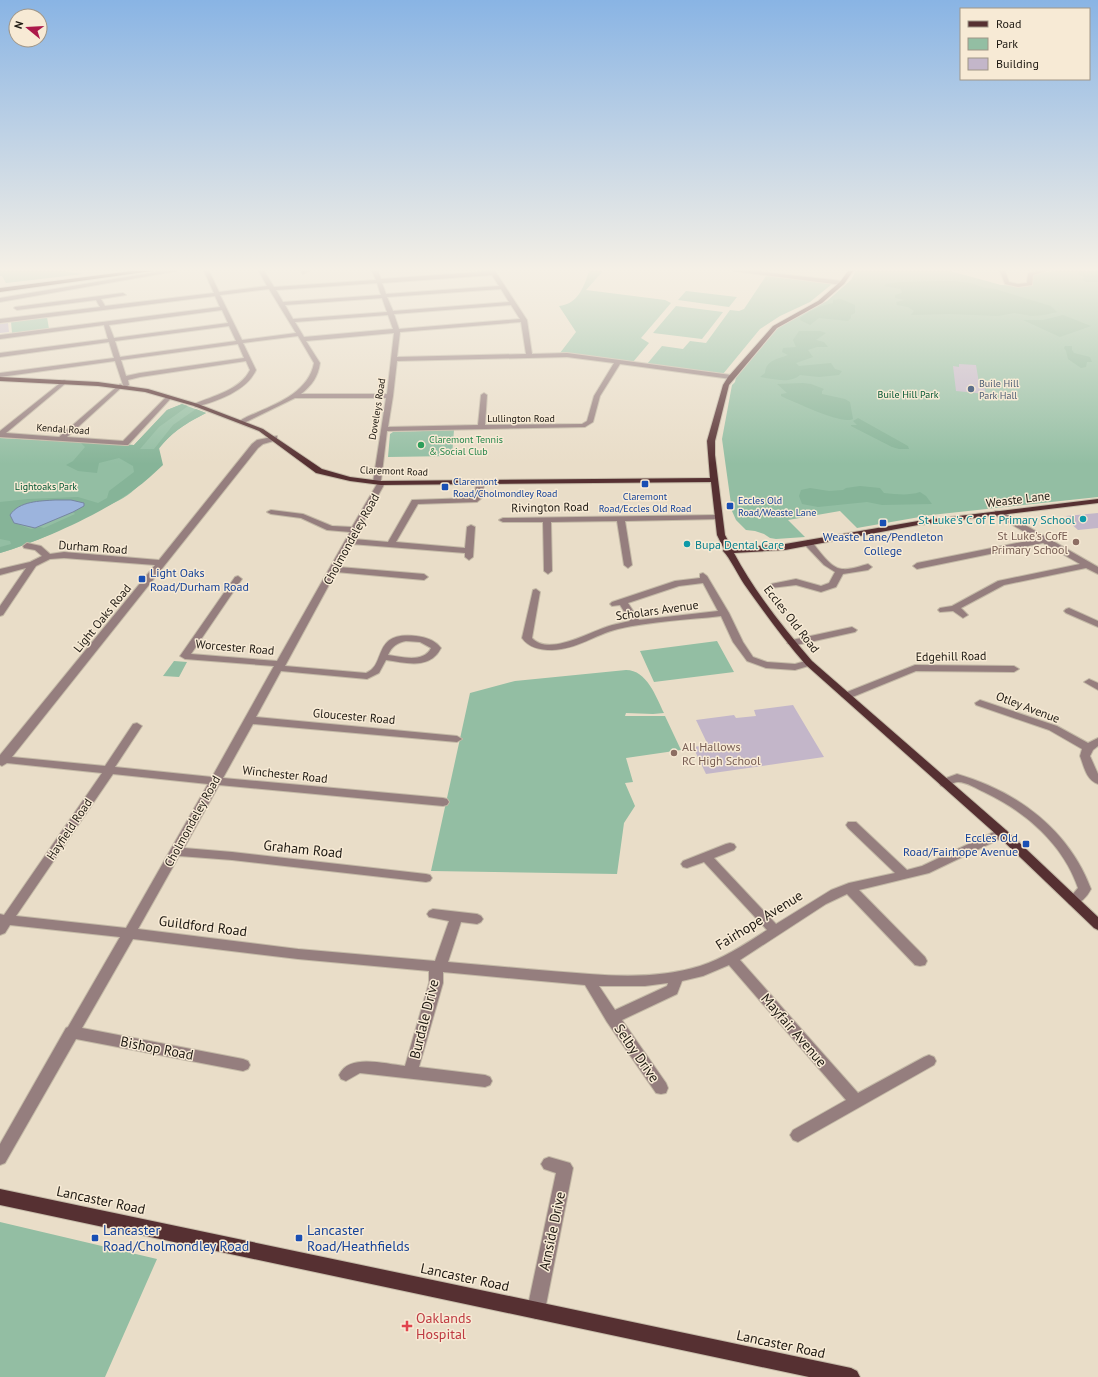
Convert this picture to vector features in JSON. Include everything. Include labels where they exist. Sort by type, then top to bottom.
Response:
[{"type":"main road","name":"Eccles Old Road","points":[[767,335],[731,378],[724,390],[711,441],[717,517],[721,535],[727,551],[792,643],[809,663],[1002,832],[1098,925]]},
{"type":"main road","name":"Claremont Road","points":[[0,379],[123,386],[169,397],[242,422],[274,438],[319,471],[345,478],[379,483],[713,480]]},
{"type":"main road","name":"Weaste Lane","points":[[727,551],[785,547],[918,523],[1098,501]]},
{"type":"main road","name":"Lancaster Road","points":[[0,1197],[536,1310],[796,1371],[851,1377]]},
{"type":"street","points":[[0,337],[14,335]]},
{"type":"street","points":[[61,439],[123,386],[124,379],[110,335]]},
{"type":"street","points":[[0,355],[147,335]]},
{"type":"street","points":[[196,406],[245,382],[251,376],[254,370],[236,335]]},
{"type":"street","points":[[0,375],[239,341],[315,335]]},
{"type":"street","name":"Doveleys Road","points":[[379,483],[384,429],[390,396],[397,335]]},
{"type":"street","points":[[527,335],[530,356]]},
{"type":"street","points":[[242,422],[295,396],[306,388],[316,371],[317,363],[301,336]]},
{"type":"street","points":[[395,359],[567,355],[731,378]]},
{"type":"street","points":[[124,379],[140,375],[248,359]]},
{"type":"street","name":"Lullington Road","points":[[384,429],[576,427],[586,425],[591,421],[600,390],[618,362]]},
{"type":"street","points":[[0,435],[64,382]]},
{"type":"street","points":[[481,428],[484,395]]},
{"type":"street","points":[[295,396],[390,396]]},
{"type":"street","name":"Kendal Road","points":[[0,435],[125,443],[169,397]]},
{"type":"street","name":"Light Oaks Road","points":[[2,761],[255,446],[260,442],[274,438]]},
{"type":"street","points":[[391,544],[415,502],[474,500],[479,497],[480,482]]},
{"type":"street","name":"Cholmondeley Road","points":[[0,1158],[71,1032],[176,852],[334,569],[379,483]]},
{"type":"street","points":[[271,512],[303,516],[330,528],[355,530]]},
{"type":"street","points":[[998,513],[1098,571]]},
{"type":"street","name":"Rivington Road","points":[[503,520],[717,517]]},
{"type":"street","points":[[621,518],[628,565]]},
{"type":"street","points":[[547,519],[548,571]]},
{"type":"street","points":[[348,541],[391,544],[469,554],[471,527]]},
{"type":"street","points":[[917,566],[1044,540]]},
{"type":"street","points":[[808,543],[826,560],[829,566],[840,571],[868,567]]},
{"type":"street","name":"Durham Road","points":[[27,546],[38,548],[48,557],[64,555],[162,563]]},
{"type":"street","points":[[0,572],[33,564],[48,557]]},
{"type":"street","points":[[929,563],[936,570]]},
{"type":"street","points":[[0,613],[33,564]]},
{"type":"street","points":[[943,610],[955,608],[1001,583],[1087,565]]},
{"type":"street","points":[[334,569],[424,576]]},
{"type":"street","points":[[774,586],[796,582],[821,589],[833,585],[840,571]]},
{"type":"street","name":"Worcester Road","points":[[238,578],[185,656],[280,666]]},
{"type":"street","points":[[636,623],[619,603],[678,583],[704,578],[724,613],[738,642],[750,659],[766,665],[795,667],[809,663]]},
{"type":"street","name":"Scholars Avenue","points":[[536,592],[527,638],[529,642],[534,645],[567,645],[613,628],[636,623],[724,613]]},
{"type":"street","points":[[955,608],[963,615]]},
{"type":"street","points":[[1069,611],[1098,624]]},
{"type":"street","points":[[792,643],[852,630]]},
{"type":"street","points":[[280,666],[367,676],[378,671],[383,657],[390,644],[400,639],[427,641],[434,643],[436,648],[433,656],[425,660],[383,657]]},
{"type":"street","name":"Edgehill Road","points":[[846,696],[915,668],[1014,669]]},
{"type":"street","name":"Otley Avenue","points":[[980,703],[1053,728],[1088,748]]},
{"type":"street","name":"Gloucester Road","points":[[249,720],[457,739]]},
{"type":"street","name":"Hayfield Road","points":[[2,923],[109,770],[110,766],[137,726]]},
{"type":"street","points":[[1098,741],[1088,748],[1085,756],[1093,776],[1098,780]]},
{"type":"street","name":"Winchester Road","points":[[2,761],[443,802]]},
{"type":"street","points":[[945,783],[957,778],[971,782],[1008,799],[1041,824],[1061,845],[1078,870],[1085,889],[1073,901]]},
{"type":"street","points":[[852,825],[905,875]]},
{"type":"street","name":"Fairhope Avenue","points":[[403,963],[623,982],[677,978],[731,959],[835,893],[849,888],[925,870],[1002,832]]},
{"type":"street","points":[[687,864],[730,847]]},
{"type":"street","name":"Graham Road","points":[[176,852],[426,878]]},
{"type":"street","points":[[706,857],[775,931]]},
{"type":"street","points":[[849,888],[920,961]]},
{"type":"street","points":[[433,914],[477,919]]},
{"type":"street","name":"Burdale Drive","points":[[410,1072],[436,983],[438,966],[456,917]]},
{"type":"street","name":"Guildford Road","points":[[2,923],[130,933],[298,954],[403,963]]},
{"type":"street","name":"Mayfair Avenue","points":[[731,959],[856,1101]]},
{"type":"street","name":"Selby Drive","points":[[612,1018],[672,990],[677,978]]},
{"type":"street","name":"Selby Drive","points":[[591,980],[592,987],[612,1018],[661,1088]]},
{"type":"street","name":"Bishop Road","points":[[71,1032],[243,1065]]},
{"type":"street","points":[[798,1135],[928,1061]]},
{"type":"street","name":"Burdale Drive","points":[[346,1074],[358,1067],[486,1081]]},
{"type":"street","name":"Arnside Drive","points":[[536,1310],[565,1168],[549,1164]]},
{"type":"green space","points":[[574,335],[643,335],[641,338],[649,343],[633,362],[560,353]]},
{"type":"green space","points":[[671,335],[705,335],[702,339]]},
{"type":"green space","points":[[712,335],[755,335],[723,374],[647,364],[662,346],[683,349],[690,341],[706,343]]},
{"type":"green space","name":"Buile Hill Park","points":[[770,335],[1098,335],[1098,497],[931,515],[857,528],[840,511],[788,520],[805,537],[770,538],[755,531],[746,530],[736,520],[732,511],[722,439],[732,385],[735,382],[736,377]]},
{"type":"green space","points":[[796,335],[823,335],[816,340],[824,342],[828,347],[817,347],[808,350],[813,357],[796,363],[799,366],[831,363],[835,369],[842,371],[839,375],[819,377],[800,375],[796,378],[786,380],[760,377],[765,373],[770,363],[788,355],[782,352],[783,348],[796,347],[793,340]]},
{"type":"green space","points":[[1065,346],[1072,346],[1074,353],[1090,357],[1092,362],[1087,362],[1086,367],[1081,368],[1068,359],[1064,348]]},
{"type":"green space","points":[[777,384],[811,384],[824,389],[822,394],[845,399],[850,402],[853,419],[847,420],[830,416],[785,398],[781,396],[781,394],[787,393]]},
{"type":"green space","name":"Lightoaks Park","points":[[182,404],[206,413],[189,422],[175,432],[163,444],[157,451],[145,476],[138,486],[131,492],[119,500],[52,534],[0,553],[0,438],[134,445],[167,410]]},
{"type":"green space","points":[[182,404],[188,406],[159,427],[140,449],[154,449],[173,425],[196,409],[206,413],[170,436],[159,448],[163,465],[146,480],[135,489],[105,508],[70,526],[0,553],[0,547],[11,544],[10,541],[0,539],[0,502],[28,499],[78,497],[98,503],[107,498],[109,491],[134,472],[133,466],[119,458],[99,463],[97,473],[78,471],[66,465],[73,461],[85,447],[80,442],[134,445],[167,410]],"holes":[[[71,500],[84,506],[73,512],[75,514],[44,528],[40,527],[31,529],[14,523],[10,515],[14,510],[24,504],[37,501]]]},
{"type":"green space","points":[[858,418],[908,446],[909,449],[892,447],[851,426],[857,425],[853,421]]},
{"type":"green space","name":"Claremont Tennis & Social Club","points":[[454,430],[452,456],[388,457],[390,434],[393,432]]},
{"type":"green space","points":[[860,486],[880,488],[884,493],[906,494],[920,492],[926,496],[932,504],[882,505],[867,502],[818,507],[802,504],[799,496],[801,490],[810,488],[829,491],[843,490],[846,488]]},
{"type":"green space","points":[[717,641],[734,672],[654,682],[640,651]]},
{"type":"green space","points":[[174,661],[187,662],[179,677],[163,676]]},
{"type":"green space","points":[[626,670],[640,674],[645,679],[654,692],[664,713],[626,713],[625,716],[665,716],[681,750],[626,758],[633,782],[625,783],[635,806],[624,823],[617,874],[431,871],[470,693],[515,681]]},
{"type":"green space","points":[[0,1222],[157,1259],[105,1377],[0,1377]]},
{"type":"water","points":[[71,500],[84,503],[84,506],[35,528],[14,523],[10,515],[14,510],[24,504],[37,501]]},
{"type":"building","points":[[959,364],[976,365],[979,383],[984,384],[986,394],[956,391],[953,366],[959,367]]},
{"type":"building","name":"St Luke's C of E Primary School","points":[[1098,513],[1098,528],[1078,530],[1068,521],[1071,521],[1066,516]]},
{"type":"building","name":"All Hallows RC High School","points":[[793,705],[824,757],[706,774],[693,747],[708,745],[696,720],[734,715],[736,718],[756,716],[754,710]]},
{"type":"place","name":"Buile Hill Park Hall","points":[[971,389]]},
{"type":"place","name":"Claremont Tennis & Social Club","points":[[421,445]]},
{"type":"place","name":"Claremont Road/Eccles Old Road","points":[[645,484]]},
{"type":"place","name":"Claremont Road/Cholmondley Road","points":[[445,487]]},
{"type":"place","name":"Eccles Old Road/Weaste Lane","points":[[730,506]]},
{"type":"place","name":"St Luke's C of E Primary School","points":[[1083,519]]},
{"type":"place","name":"Weaste Lane/Pendleton College","points":[[883,523]]},
{"type":"place","name":"St Luke's CofE Primary School","points":[[1076,542]]},
{"type":"place","name":"Bupa Dental Care","points":[[687,544]]},
{"type":"place","name":"Light Oaks Road/Durham Road","points":[[142,579]]},
{"type":"place","name":"All Hallows RC High School","points":[[674,753]]},
{"type":"place","name":"Eccles Old Road/Fairhope Avenue","points":[[1026,844]]},
{"type":"place","name":"Lancaster Road/Cholmondley Road","points":[[95,1238]]},
{"type":"place","name":"Lancaster Road/Heathfields","points":[[299,1238]]},
{"type":"place","name":"Oaklands Hospital","points":[[407,1326]]}]
